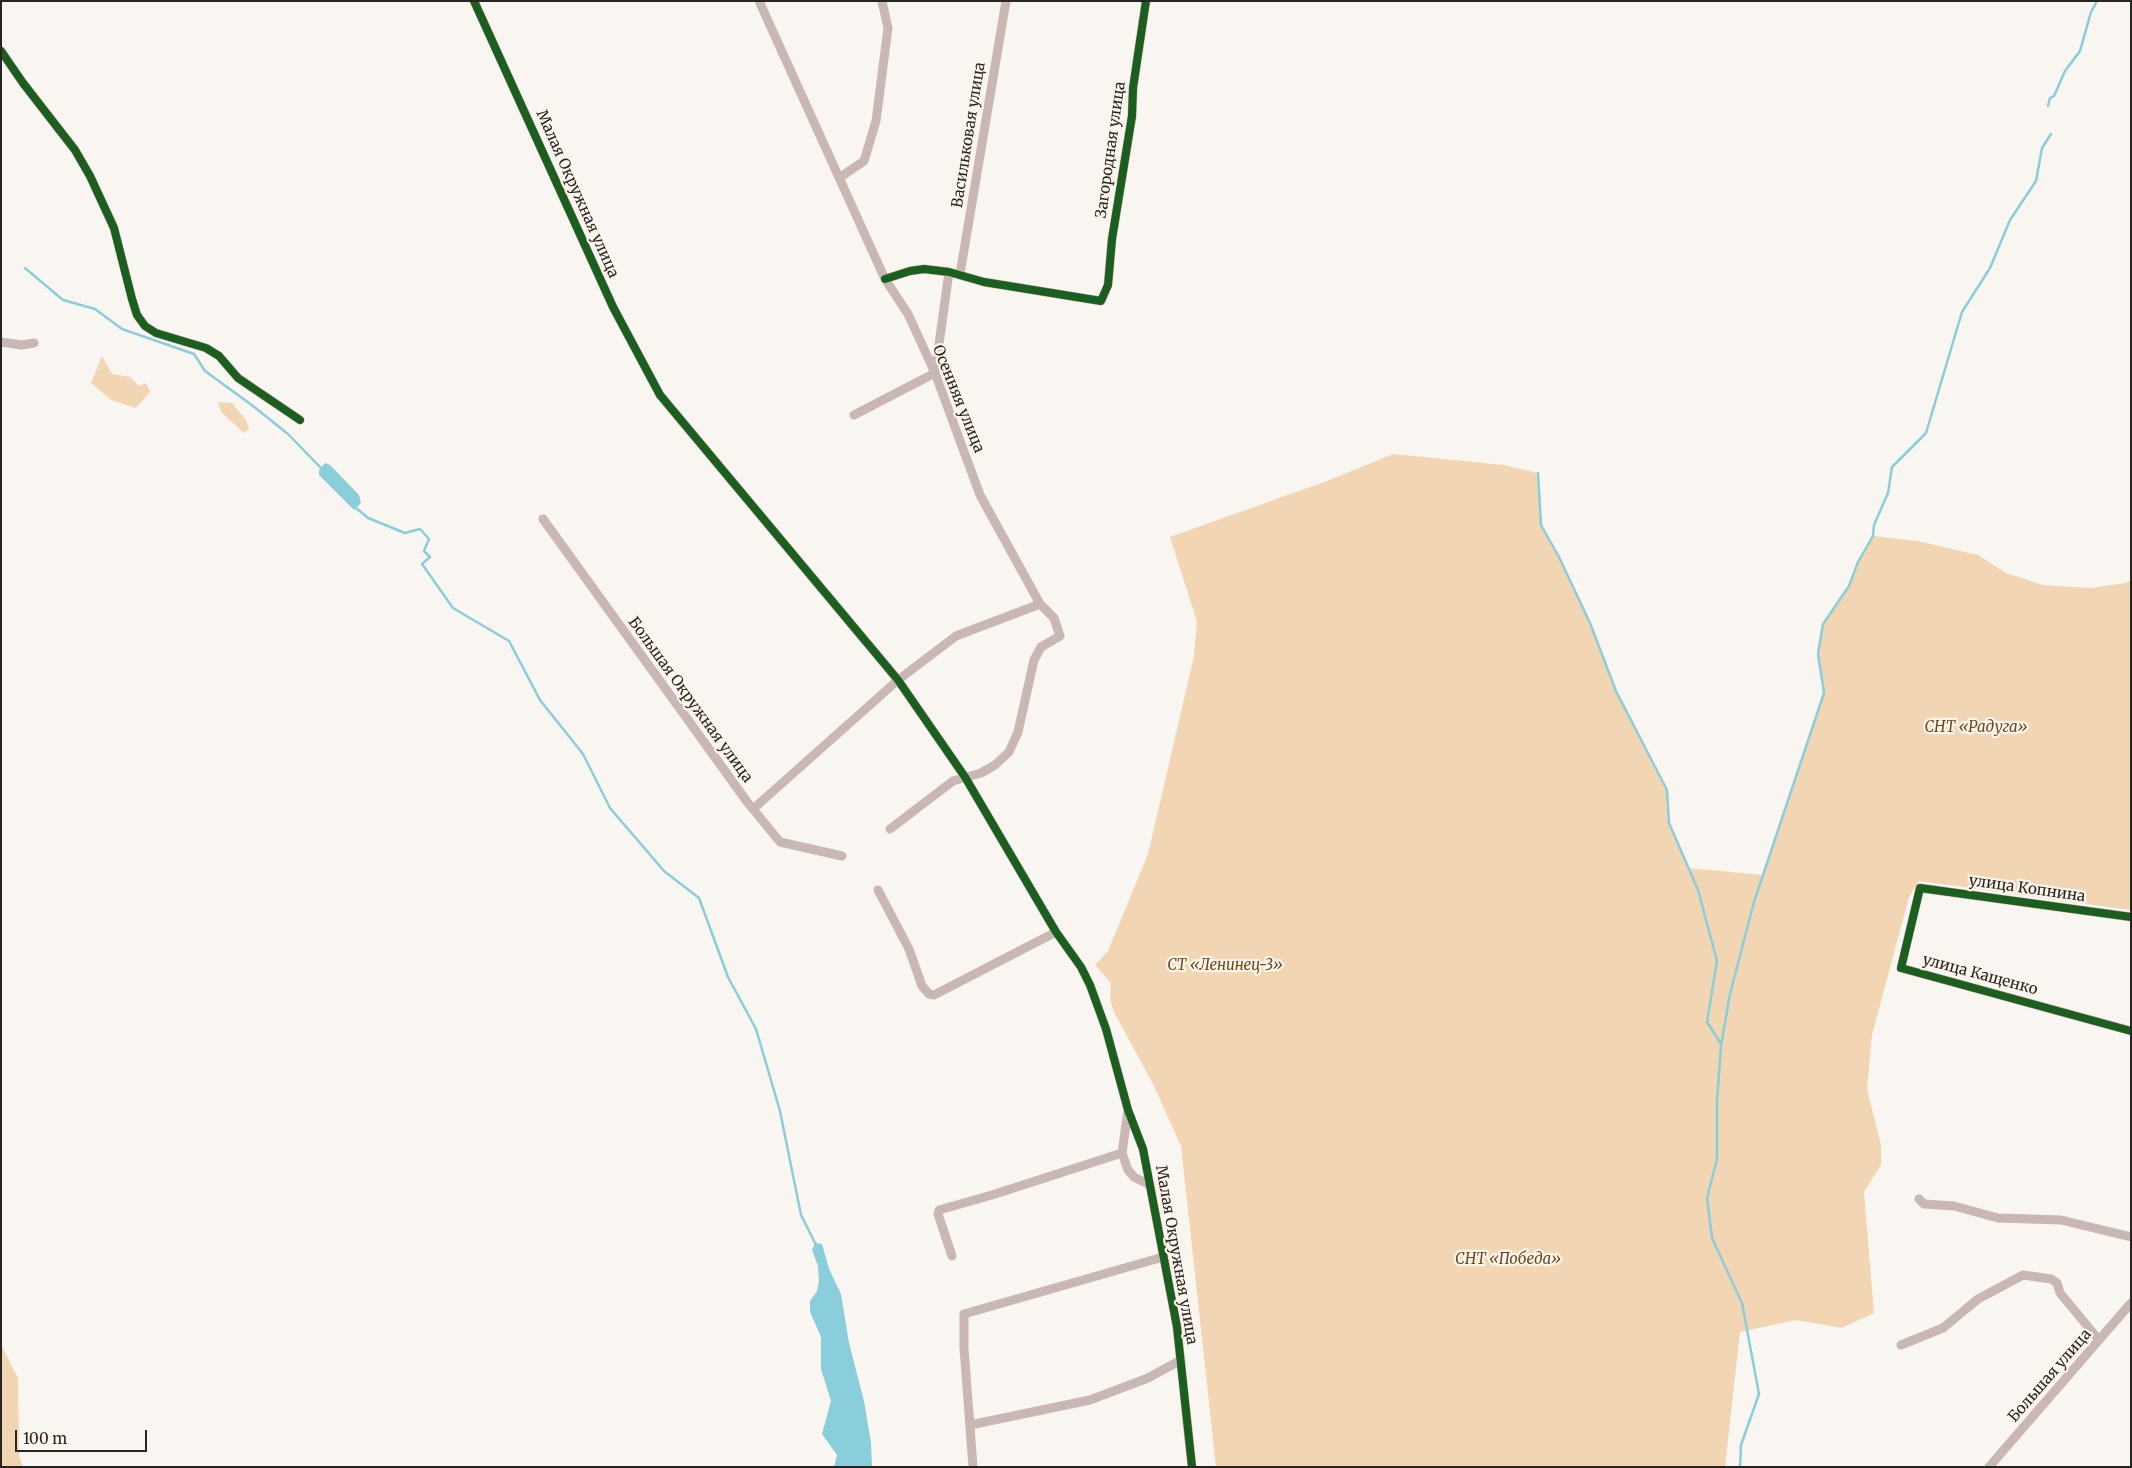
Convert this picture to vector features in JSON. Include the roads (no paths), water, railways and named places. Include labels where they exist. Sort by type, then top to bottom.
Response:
[{"type":"street","name":"Малая Окружная улица","points":[[474,1],[613,307],[660,395],[898,680],[965,777],[1056,932],[1081,967],[1090,985],[1111,1046],[1128,1110],[1143,1149],[1177,1327],[1179,1361],[1186,1400],[1192,1467]]},
{"type":"street","name":"Осенняя улица","points":[[759,1],[885,279],[908,314],[935,373],[980,495],[1040,604],[1054,618],[1060,636],[1041,647],[1034,660],[1018,732],[1009,752],[995,765],[981,773],[965,777]]},
{"type":"street","points":[[839,178],[864,161],[876,120],[888,28],[882,1]]},
{"type":"street","name":"Васильковая улица","points":[[960,274],[1006,1]]},
{"type":"street","name":"Загородная улица","points":[[960,274],[984,282],[1101,302],[1108,285],[1112,239],[1132,116],[1133,88],[1146,1]]},
{"type":"street","points":[[1,51],[23,83],[76,150],[90,176],[114,228],[132,299],[138,315],[145,326],[156,333],[206,348],[219,356],[238,378],[300,420]]},
{"type":"street","points":[[885,279],[917,270],[960,274]]},
{"type":"street","points":[[854,415],[935,373],[949,272]]},
{"type":"street","points":[[1,342],[22,345],[34,343]]},
{"type":"street","name":"Большая Окружная улица","points":[[543,520],[753,809],[780,842],[842,856]]},
{"type":"street","points":[[753,809],[898,680],[956,636],[1040,604]]},
{"type":"street","points":[[890,829],[953,781],[965,777]]},
{"type":"street","name":"улица Копнина","points":[[1920,888],[2131,917]]},
{"type":"street","name":"улица Кащенко","points":[[1920,888],[1900,968],[2131,1031]]},
{"type":"street","points":[[878,890],[909,950],[922,986],[929,994],[934,995],[1056,932]]},
{"type":"street","points":[[1128,1110],[1122,1153],[1128,1170],[1134,1177],[1150,1185]]},
{"type":"street","points":[[952,1256],[938,1214],[939,1210],[1122,1153]]},
{"type":"street","points":[[1919,1199],[1924,1204],[1954,1206],[1998,1218],[2061,1220],[2131,1237]]},
{"type":"street","points":[[973,1467],[964,1348],[964,1314],[1163,1258]]},
{"type":"street","points":[[1902,1345],[1943,1328],[1978,1299],[2023,1275],[2051,1279],[2057,1283],[2060,1293],[2099,1340]]},
{"type":"street","name":"Большая улица","points":[[1989,1467],[2131,1303]]},
{"type":"street","points":[[970,1425],[1090,1400],[1148,1378],[1179,1361]]},
{"type":"water","points":[[325,463],[330,465],[359,495],[361,503],[354,510],[319,475],[319,470]]},
{"type":"water","points":[[815,1243],[822,1244],[829,1269],[841,1294],[849,1343],[864,1401],[871,1443],[872,1467],[834,1467],[837,1455],[822,1434],[831,1401],[821,1369],[821,1337],[810,1312],[810,1301],[817,1291],[819,1281],[818,1266],[812,1250]]},
{"type":"waterway","points":[[2048,106],[2050,98],[2054,96],[2065,71],[2080,51],[2091,12],[2097,1]]},
{"type":"waterway","points":[[1740,1467],[1741,1445],[1759,1394],[1742,1303],[1712,1238],[1707,1198],[1717,1159],[1717,1102],[1721,1046],[1730,994],[1754,902],[1824,693],[1818,654],[1823,624],[1849,586],[1858,562],[1873,536],[1874,525],[1888,493],[1892,467],[1926,433],[1962,312],[1990,268],[2010,220],[2036,181],[2042,148],[2051,134]]},
{"type":"waterway","points":[[25,268],[63,300],[95,309],[122,329],[194,354],[205,371],[288,434],[321,468]]},
{"type":"waterway","points":[[1538,473],[1541,525],[1559,557],[1590,623],[1616,691],[1667,790],[1669,823],[1698,890],[1717,961],[1707,1022],[1721,1044]]},
{"type":"waterway","points":[[356,508],[368,518],[405,533],[420,529],[429,539],[424,551],[430,557],[422,564],[453,608],[509,641],[540,700],[583,754],[610,808],[664,871],[699,898],[728,977],[756,1029],[780,1111],[801,1215],[815,1243]]},
{"type":"park label","name":"СНТ «Радуга»","points":[[1976,728]]},
{"type":"park label","name":"СТ «Ленинец-3»","points":[[1225,966]]},
{"type":"park label","name":"СНТ «Победа»","points":[[1508,1260]]}]
